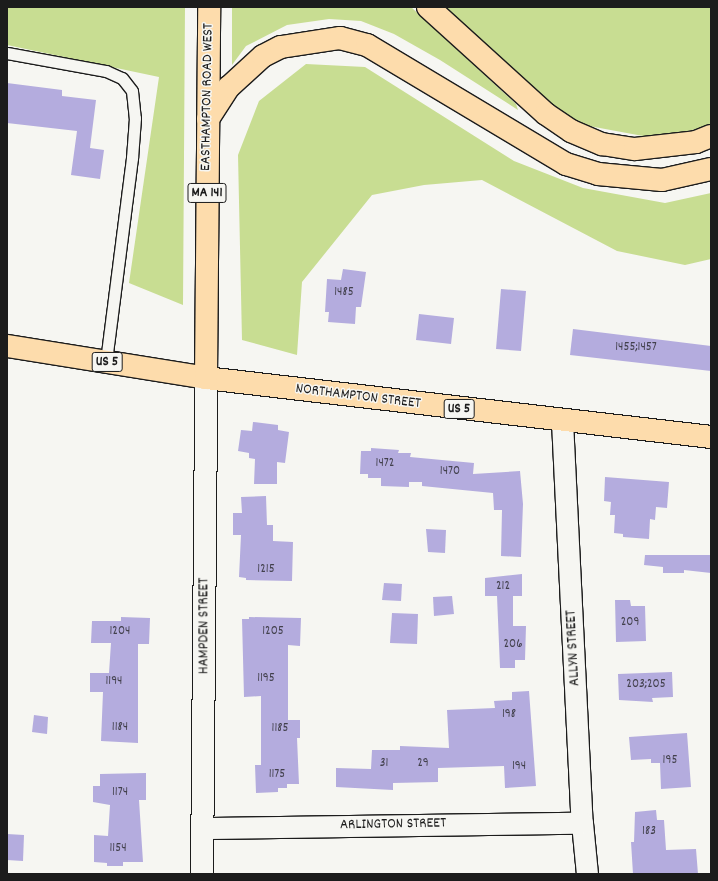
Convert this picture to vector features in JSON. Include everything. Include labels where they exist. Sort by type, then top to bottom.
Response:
[{"type":"main road","name":"EASTHAMPTON ROAD WEST","points":[[206,378],[209,7]]},
{"type":"main road","points":[[428,7],[546,114],[571,131],[602,144],[635,149],[696,142],[711,136]]},
{"type":"main road","points":[[208,120],[229,88],[264,56],[281,47],[340,38],[368,45],[566,164],[598,174],[662,180],[711,169]]},
{"type":"main road","name":"NORTHAMPTON STREET","points":[[7,346],[206,378],[562,421],[711,437]]},
{"type":"main road","name":"HAMPDEN STREET","points":[[202,874],[206,378]]},
{"type":"street","name":"ALLYN STREET","points":[[562,421],[582,823],[587,874]]},
{"type":"street","name":"ARLINGTON STREET","points":[[203,828],[582,823]]},
{"type":"lane","points":[[7,53],[106,71],[122,78],[132,91],[134,118],[132,158],[106,362]]},
{"type":"green space","points":[[7,7],[185,7],[183,305],[129,283],[159,77],[7,45]]},
{"type":"green space","points":[[232,7],[411,7],[516,104],[518,110],[440,60],[394,34],[361,21],[329,19],[287,25],[246,46],[232,65]]},
{"type":"green space","points":[[444,7],[711,7],[711,125],[673,135],[643,136],[589,126],[563,115]]},
{"type":"green space","points":[[306,64],[365,67],[514,161],[583,188],[665,203],[711,193],[711,259],[685,265],[617,251],[482,180],[424,185],[372,195],[302,282],[297,355],[242,340],[238,155],[259,101]]},
{"type":"building","points":[[7,83],[62,90],[62,96],[96,100],[90,148],[104,150],[100,179],[71,175],[77,131],[7,123]]},
{"type":"building","points":[[343,269],[366,272],[361,307],[356,307],[355,324],[328,322],[329,312],[325,312],[327,279],[341,280]]},
{"type":"building","points":[[501,289],[526,291],[521,351],[496,349]]},
{"type":"building","points":[[419,314],[454,318],[451,344],[416,340]]},
{"type":"building","points":[[573,329],[711,346],[711,371],[570,355]]},
{"type":"building","points":[[253,422],[278,425],[278,430],[289,432],[285,463],[277,462],[277,484],[254,484],[255,459],[249,458],[249,453],[238,451],[241,430],[252,431]]},
{"type":"building","points":[[371,448],[399,450],[398,453],[411,453],[410,457],[474,463],[473,474],[520,471],[523,504],[521,557],[501,556],[502,510],[494,510],[493,493],[422,486],[422,482],[409,482],[409,487],[381,486],[381,478],[368,478],[368,474],[360,474],[361,451],[371,451]]},
{"type":"building","points":[[605,477],[669,482],[667,508],[656,507],[655,520],[650,519],[649,539],[623,537],[623,534],[614,533],[615,515],[610,515],[611,502],[604,501]]},
{"type":"building","points":[[266,496],[267,525],[273,525],[273,541],[293,542],[292,581],[246,580],[246,578],[239,577],[241,535],[233,535],[233,513],[242,513],[241,497]]},
{"type":"building","points":[[426,529],[446,530],[445,553],[428,552]]},
{"type":"building","points":[[645,555],[711,555],[711,573],[684,570],[684,573],[663,573],[663,567],[644,565]]},
{"type":"building","points":[[522,574],[522,596],[513,596],[513,626],[526,626],[525,660],[515,660],[515,668],[500,668],[497,596],[485,596],[485,578]]},
{"type":"building","points":[[384,583],[402,584],[401,601],[382,600]]},
{"type":"building","points":[[452,596],[454,614],[434,616],[433,597]]},
{"type":"building","points":[[615,600],[630,600],[631,606],[645,606],[646,641],[616,642]]},
{"type":"building","points":[[392,613],[418,614],[417,644],[390,643]]},
{"type":"building","points":[[121,617],[150,618],[149,644],[138,644],[138,743],[101,741],[103,692],[90,692],[90,673],[109,673],[111,643],[91,643],[92,621],[121,621]]},
{"type":"building","points":[[249,617],[301,618],[300,646],[288,645],[288,720],[300,720],[300,738],[297,738],[299,784],[287,784],[287,788],[278,788],[278,792],[256,793],[255,765],[261,765],[261,696],[244,697],[242,619],[249,619]]},
{"type":"building","points":[[672,672],[673,697],[652,698],[653,702],[619,700],[618,674]]},
{"type":"building","points":[[529,691],[536,786],[505,788],[504,766],[438,768],[438,782],[393,783],[393,790],[336,787],[336,768],[371,769],[372,750],[400,750],[400,746],[449,748],[447,710],[495,708],[494,701],[512,700],[512,692]]},
{"type":"building","points":[[34,715],[48,717],[47,734],[32,732]]},
{"type":"building","points":[[687,733],[691,787],[661,789],[660,763],[651,763],[651,759],[631,760],[629,737]]},
{"type":"building","points":[[146,773],[146,800],[139,800],[143,862],[123,862],[123,866],[107,866],[107,863],[94,862],[94,835],[108,836],[110,805],[93,802],[93,786],[100,786],[100,774]]},
{"type":"building","points":[[656,810],[657,820],[664,820],[666,850],[696,849],[698,874],[633,874],[631,842],[634,842],[635,812]]},
{"type":"building","points":[[7,834],[24,835],[23,861],[7,860]]}]
